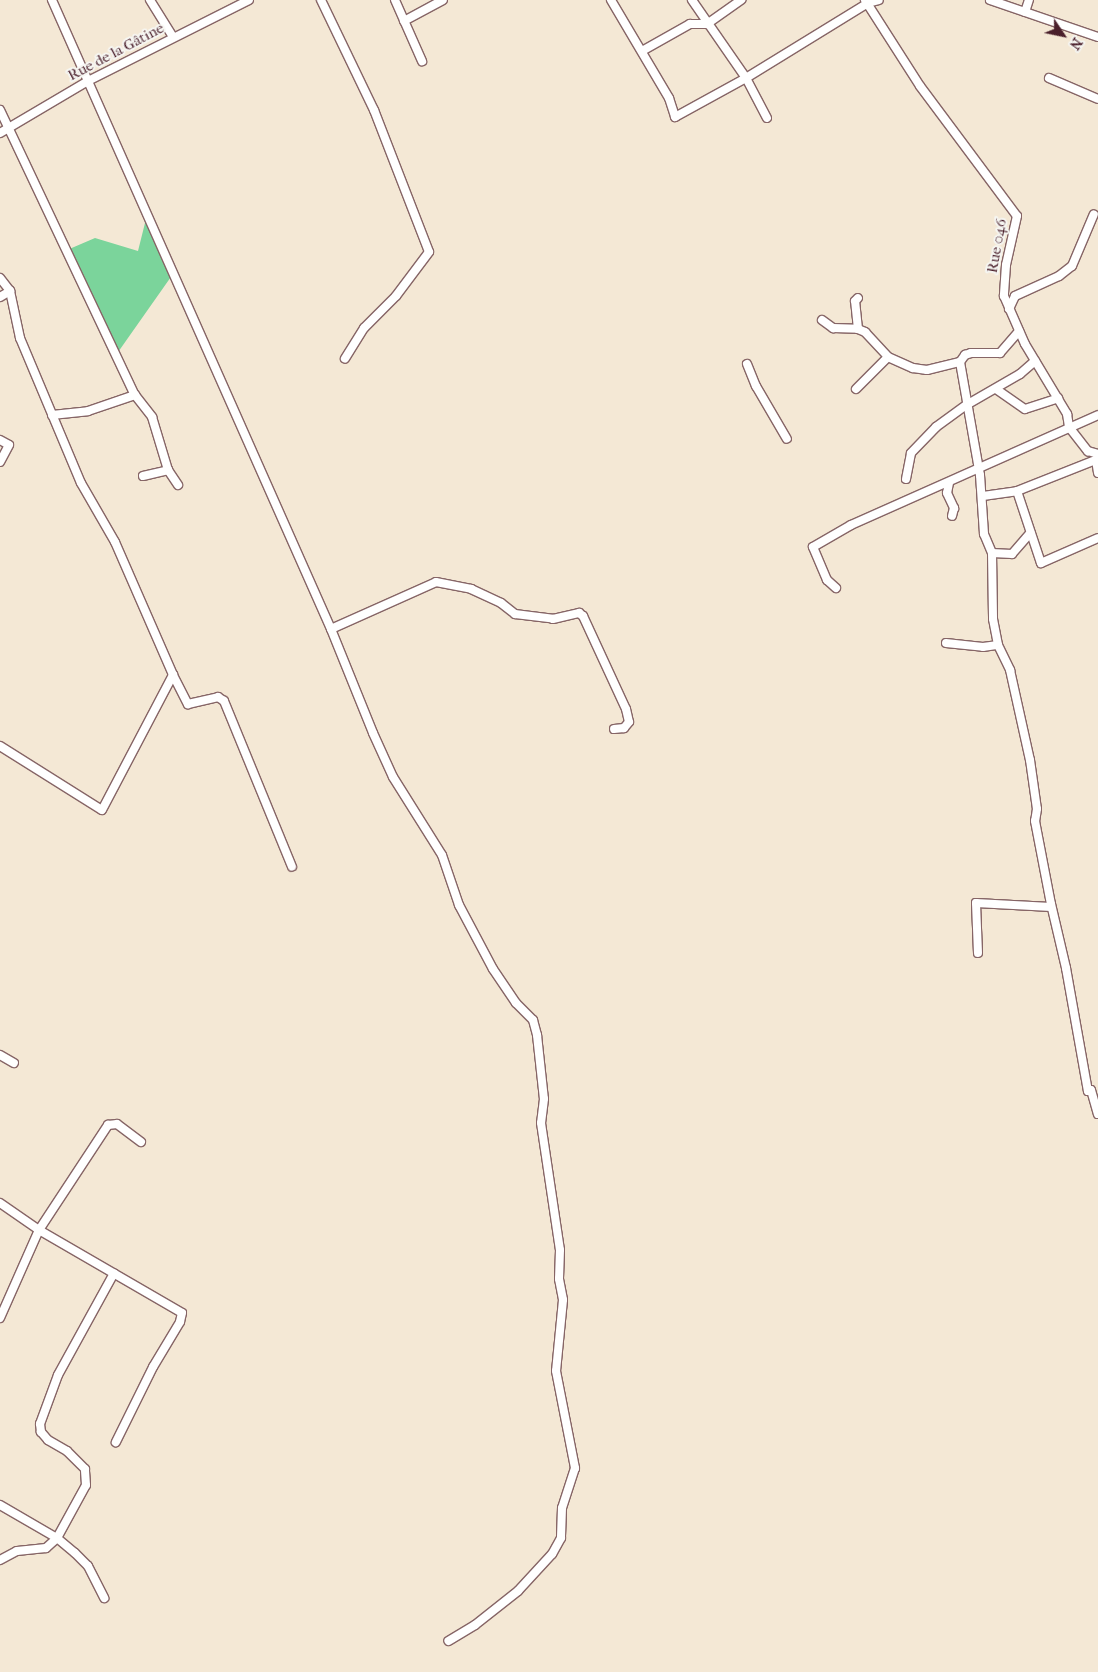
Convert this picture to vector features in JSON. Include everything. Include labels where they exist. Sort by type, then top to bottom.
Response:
[{"type":"street","points":[[52,0],[331,629],[393,777],[442,855],[460,905],[493,969],[516,1003],[533,1020],[542,1064],[544,1099],[541,1123],[560,1250],[559,1279],[563,1300],[556,1371],[567,1412],[569,1448],[575,1468],[562,1508],[561,1538],[552,1554],[518,1591],[474,1625],[448,1641]]},
{"type":"street","points":[[150,0],[173,37]]},
{"type":"street","name":"Rue de la Gâtine","points":[[0,133],[88,81],[240,2],[249,0]]},
{"type":"street","points":[[321,0],[374,110],[429,252],[396,296],[364,328],[345,358]]},
{"type":"street","points":[[395,0],[422,61]]},
{"type":"street","points":[[404,21],[443,0]]},
{"type":"street","points":[[611,0],[669,98],[675,117],[746,78],[866,2],[879,0]]},
{"type":"street","points":[[692,0],[746,78],[767,118]]},
{"type":"street","points":[[642,51],[690,24],[707,24],[742,0]]},
{"type":"street","points":[[990,0],[1098,37]]},
{"type":"street","points":[[1025,12],[1029,0]]},
{"type":"street","name":"Rue 046","points":[[866,2],[920,86],[1017,216],[1006,265],[1004,296],[1019,331],[1058,398],[1069,427],[1088,452],[1097,458]]},
{"type":"street","points":[[1049,78],[1098,99]]},
{"type":"street","points":[[0,110],[135,395],[152,416],[168,470],[178,485]]},
{"type":"street","points":[[1009,310],[1015,296],[1072,266],[1094,214]]},
{"type":"street","points":[[0,278],[10,291],[20,338],[81,483],[114,542],[173,675],[188,704],[218,697],[224,701],[292,867]]},
{"type":"street","points":[[0,297],[10,291]]},
{"type":"street","points":[[858,298],[855,301],[858,329]]},
{"type":"street","points":[[822,320],[834,328],[858,329],[888,356],[918,370],[960,362],[965,355],[1005,350],[1019,331]]},
{"type":"street","points":[[856,389],[888,356]]},
{"type":"street","points":[[906,479],[911,453],[936,427],[968,404],[996,389],[1035,361]]},
{"type":"street","points":[[960,362],[968,404],[968,420],[983,496],[984,534],[992,553],[992,610],[998,645],[1010,670],[1030,760],[1037,809],[1035,821],[1051,907],[1088,1091],[1091,1090],[1098,1114]]},
{"type":"street","points":[[747,364],[756,386],[787,439]]},
{"type":"street","points":[[996,389],[1025,409],[1058,398]]},
{"type":"street","points":[[52,415],[88,411],[135,395]]},
{"type":"street","points":[[836,588],[827,580],[813,547],[851,525],[950,483],[1098,415]]},
{"type":"street","points":[[0,440],[9,445],[0,462]]},
{"type":"street","points":[[983,496],[1017,491],[1097,458],[1098,473]]},
{"type":"street","points":[[143,476],[168,470]]},
{"type":"street","points":[[950,483],[947,493],[954,508],[952,516]]},
{"type":"street","points":[[1017,491],[1041,563],[1098,538]]},
{"type":"street","points":[[992,553],[1012,554],[1030,533]]},
{"type":"street","points":[[331,629],[436,582],[471,589],[501,603],[515,614],[553,619],[579,613],[583,616],[626,709],[629,722],[624,728],[614,729]]},
{"type":"street","points":[[946,643],[983,647],[998,645]]},
{"type":"street","points":[[0,746],[102,810],[173,675]]},
{"type":"street","points":[[978,953],[976,903],[1051,907]]},
{"type":"street","points":[[0,1054],[14,1063]]},
{"type":"street","points":[[0,1318],[39,1230],[108,1125],[117,1124],[141,1142]]},
{"type":"street","points":[[0,1203],[39,1230],[182,1313],[180,1322],[153,1367],[116,1442]]},
{"type":"street","points":[[0,1560],[17,1551],[46,1548],[56,1538],[86,1485],[86,1473],[67,1451],[48,1440],[41,1432],[40,1424],[58,1375],[114,1273]]},
{"type":"street","points":[[0,1505],[56,1538],[88,1566],[104,1598]]},
{"type":"green space","points":[[147,215],[173,274],[116,355],[67,250],[95,238],[138,251]]}]
